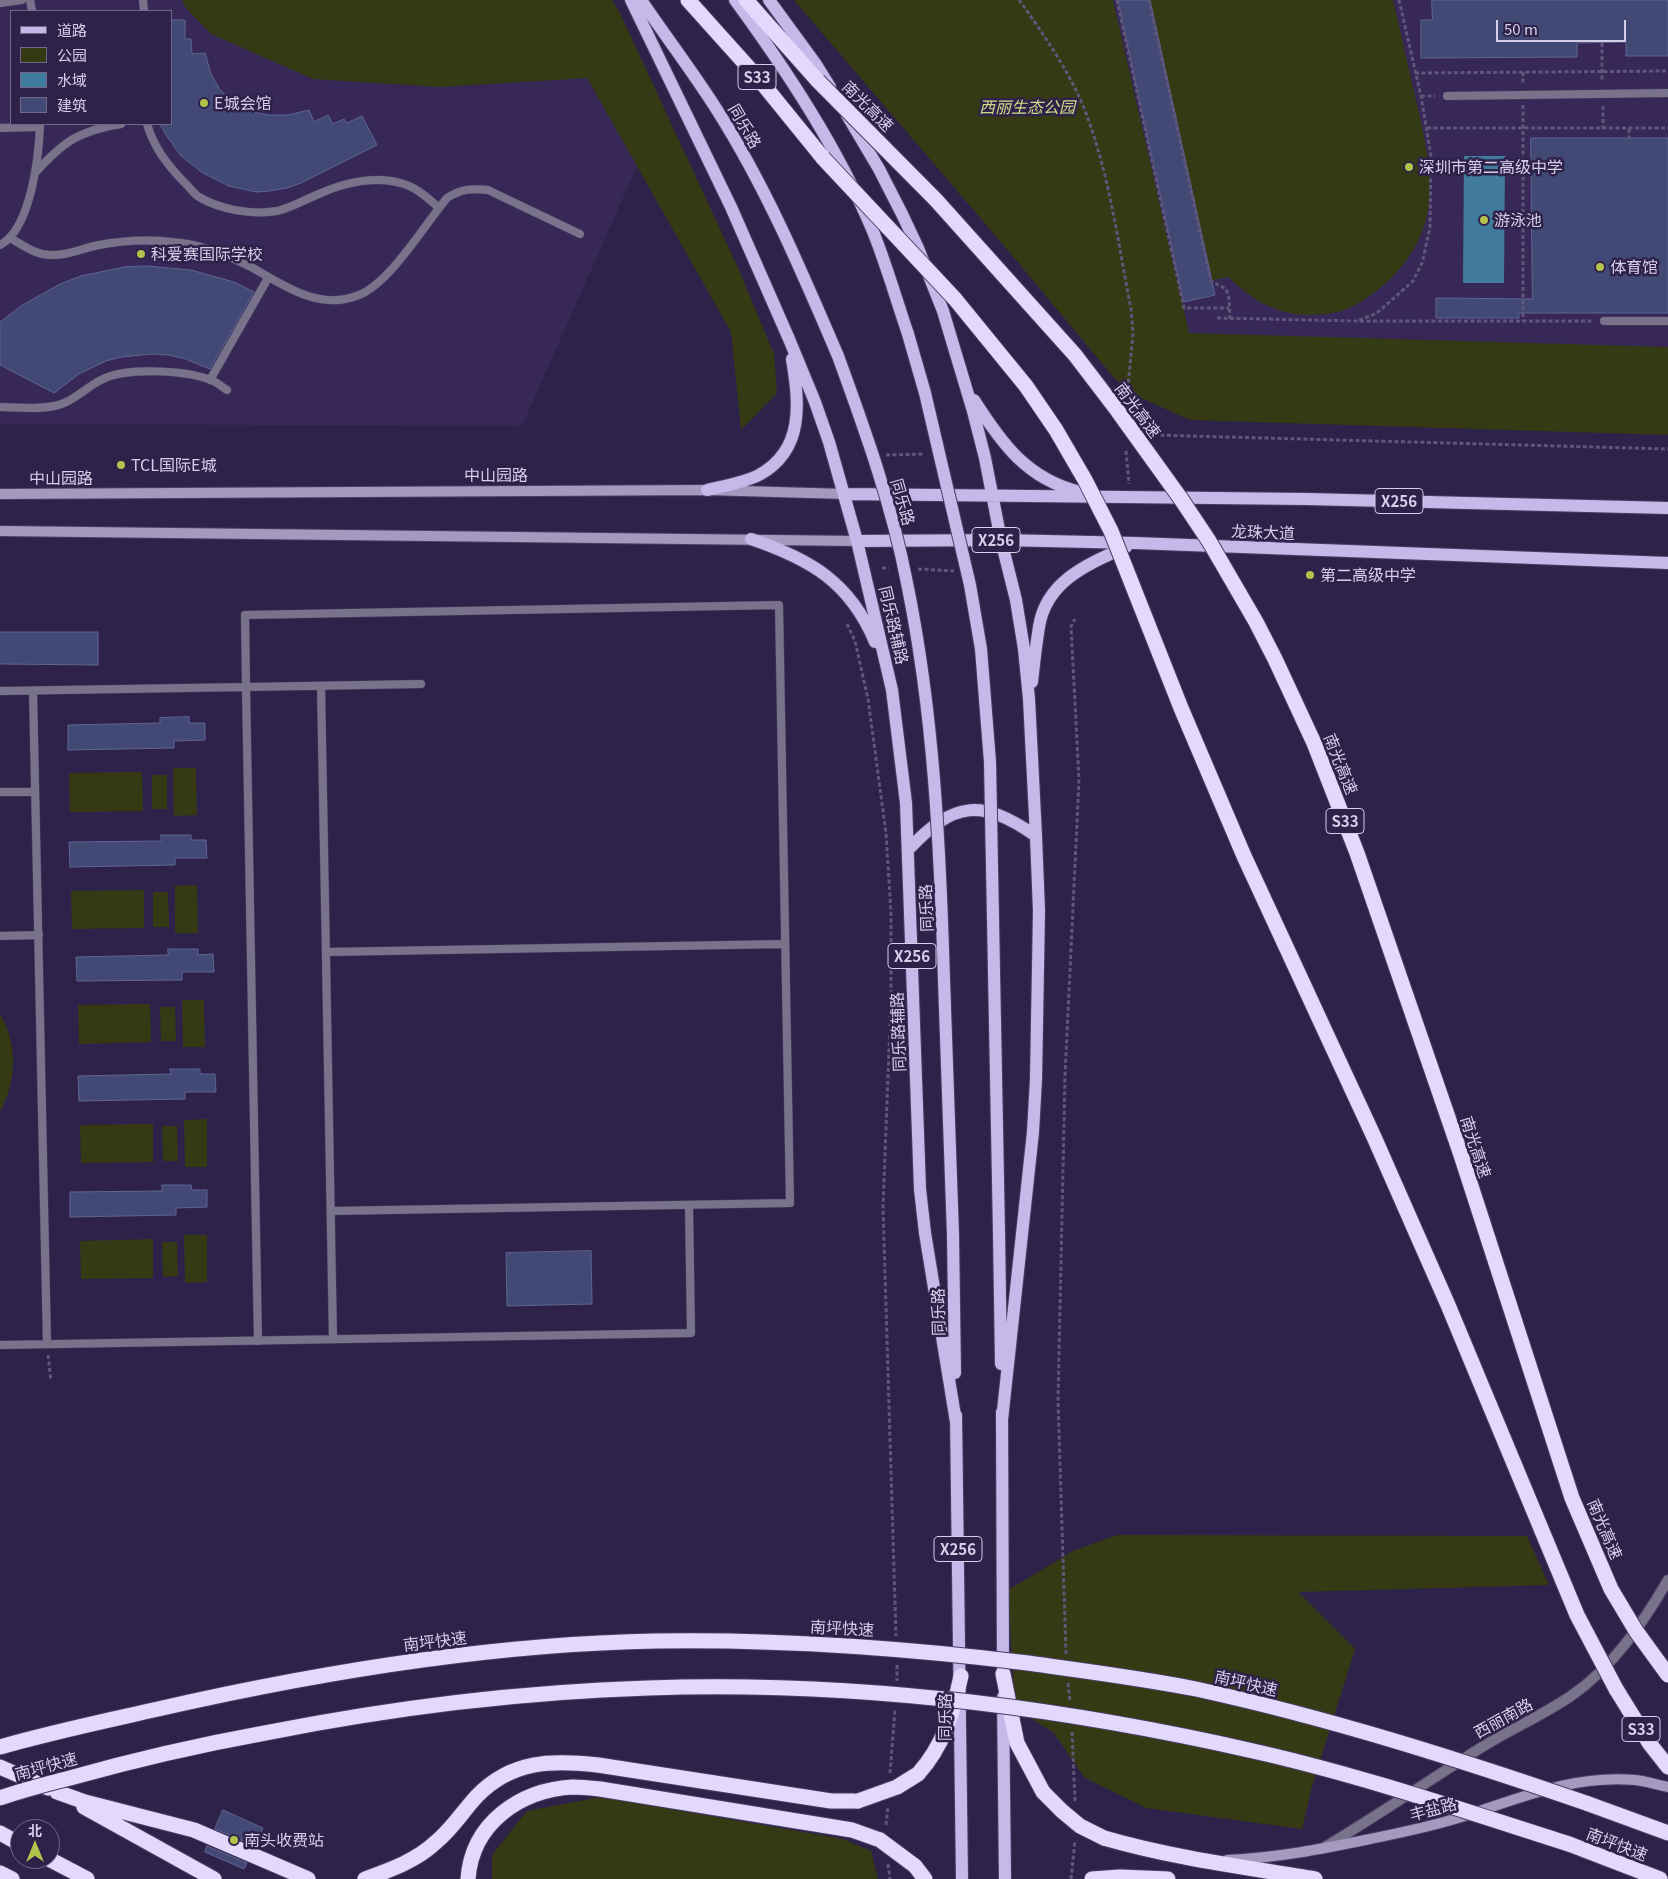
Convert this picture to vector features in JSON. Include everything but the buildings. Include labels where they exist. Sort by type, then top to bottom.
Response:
[{"type":"highway","name":"S33","points":[[688,0],[758,78],[823,158],[955,299],[1026,386],[1056,430],[1085,480],[1111,531],[1181,708],[1244,856],[1445,1296],[1517,1466],[1577,1615],[1616,1689],[1650,1744],[1668,1768]]},
{"type":"highway","name":"南光高速","points":[[746,0],[818,81],[936,200],[1075,355],[1151,456],[1233,580],[1298,707],[1331,784],[1357,853],[1464,1165],[1572,1498],[1611,1589],[1636,1631],[1668,1675]]},
{"type":"highway","name":"南坪快速","points":[[0,1747],[206,1698],[306,1678],[410,1662],[540,1647],[653,1641],[758,1641],[860,1646],[984,1658],[1094,1672],[1230,1697],[1286,1710],[1419,1748],[1489,1770],[1668,1833]]},
{"type":"highway","points":[[1003,1674],[1017,1743],[1043,1792],[1068,1809],[1080,1826],[1104,1838],[1139,1848],[1315,1879]]},
{"type":"highway","points":[[365,1879],[392,1870],[415,1858],[436,1843],[478,1795],[497,1779],[518,1769],[538,1763],[567,1761],[831,1801],[858,1801],[897,1787],[918,1774],[931,1760],[953,1711],[961,1676]]},
{"type":"highway","name":"南坪快速","points":[[0,1798],[113,1766],[219,1742],[314,1723],[416,1707],[542,1694],[649,1688],[761,1688],[856,1692],[973,1702],[1075,1716],[1256,1752],[1448,1805],[1569,1844],[1660,1879]]},
{"type":"highway","points":[[0,1767],[85,1802],[194,1830],[308,1879]]},
{"type":"highway","points":[[468,1879],[469,1865],[474,1849],[484,1831],[501,1813],[520,1801],[545,1792],[573,1787],[600,1789],[852,1830],[883,1837],[915,1866],[926,1879]]},
{"type":"highway","points":[[57,1792],[214,1879]]},
{"type":"highway","points":[[60,1865],[87,1879]]},
{"type":"highway","points":[[0,1873],[12,1879]]},
{"type":"highway","points":[[1093,1879],[1120,1877],[1168,1879]]},
{"type":"main road","points":[[632,0],[731,207],[789,339],[798,405],[796,423],[788,447],[777,461],[759,474],[708,490]]},
{"type":"main road","name":"同乐路","points":[[641,0],[717,109],[757,180],[797,261],[838,356],[866,432],[907,581],[918,640],[935,778],[940,852],[953,1235],[961,1676],[962,1879]]},
{"type":"main road","points":[[734,0],[803,100],[837,158],[871,229],[908,334],[925,393],[970,585],[981,649],[990,762],[1002,1420]]},
{"type":"main road","points":[[769,0],[815,63],[883,176],[918,248],[943,311],[973,411],[993,495],[1001,540]]},
{"type":"main road","name":"同乐路辅路","points":[[789,339],[815,402],[845,494],[892,690],[906,803],[920,1189],[924,1233],[956,1422]]},
{"type":"main road","points":[[965,385],[996,434],[1010,452],[1044,478],[1066,488],[1090,494],[1130,498]]},
{"type":"main road","name":"中山园路","points":[[0,494],[708,490],[845,494],[993,495]]},
{"type":"main road","name":"龙珠大道","points":[[993,495],[1307,499],[1668,508]]},
{"type":"main road","points":[[0,531],[857,542]]},
{"type":"main road","points":[[751,540],[785,551],[811,565],[832,580],[852,600],[870,629],[892,690]]},
{"type":"main road","name":"龙珠大道","points":[[857,542],[1001,540],[1135,543],[1668,564]]},
{"type":"main road","name":"X256","points":[[1001,540],[1016,600],[1029,699],[1038,911],[1036,1088],[1033,1132],[1002,1420],[1005,1879]]},
{"type":"main road","name":"X256","points":[[1029,699],[1039,626],[1044,608],[1052,594],[1060,583],[1072,574],[1094,561],[1135,543]]},
{"type":"main road","points":[[908,850],[935,823],[950,815],[965,811],[983,811],[1001,815],[1016,822],[1036,836]]},
{"type":"main road","name":"丰盐路","points":[[1202,1860],[1254,1859],[1322,1849],[1415,1830],[1458,1818],[1551,1787],[1594,1780],[1635,1780],[1668,1787]]},
{"type":"street","name":"西丽南路","points":[[1322,1849],[1484,1746],[1543,1714],[1573,1695],[1620,1650],[1647,1616],[1668,1580]]},
{"type":"lane","points":[[0,3],[22,0]]},
{"type":"lane","points":[[1447,96],[1668,94]]},
{"type":"lane","points":[[0,128],[40,125],[35,173],[22,218],[16,232],[0,245]]},
{"type":"lane","points":[[35,173],[64,143],[80,134],[100,127],[114,125]]},
{"type":"lane","points":[[147,125],[152,139],[164,159],[178,176],[198,196],[221,208],[277,211],[335,187],[383,180],[406,184],[439,208]]},
{"type":"lane","points":[[10,238],[34,252],[50,256],[69,254],[96,245],[126,240],[162,241],[193,245],[226,255],[303,295],[320,300],[338,300],[358,296],[373,287],[387,274],[447,198],[458,191],[474,188],[488,190],[580,234]]},
{"type":"lane","points":[[210,380],[268,278]]},
{"type":"lane","points":[[1604,321],[1668,321]]},
{"type":"lane","points":[[0,407],[54,406],[65,403],[101,380],[115,374],[134,371],[191,376],[210,380],[227,390]]},
{"type":"lane","points":[[258,1340],[245,615],[779,605],[790,1203],[331,1211]]},
{"type":"lane","points":[[0,691],[421,684]]},
{"type":"lane","points":[[321,686],[334,1339]]},
{"type":"lane","points":[[33,691],[48,1344]]},
{"type":"lane","points":[[0,792],[35,792]]},
{"type":"lane","points":[[0,936],[39,935]]},
{"type":"lane","points":[[326,952],[785,944]]},
{"type":"lane","points":[[0,1345],[691,1333],[689,1205]]},
{"type":"path","points":[[1019,0],[1060,62],[1083,107],[1101,162],[1131,309],[1133,334],[1127,406]]},
{"type":"path","points":[[1117,0],[1184,308],[1229,308]]},
{"type":"path","points":[[1149,0],[1211,282],[1226,289],[1229,298],[1230,319]]},
{"type":"path","points":[[1356,321],[1377,313],[1413,281],[1422,263],[1430,228],[1431,156],[1416,73],[1399,0]]},
{"type":"path","points":[[1602,43],[1602,62]]},
{"type":"path","points":[[1416,73],[1668,71]]},
{"type":"path","points":[[1427,128],[1668,128]]},
{"type":"path","points":[[1523,128],[1523,321]]},
{"type":"path","points":[[1629,128],[1629,138]]},
{"type":"path","points":[[1523,222],[1531,222]]},
{"type":"path","points":[[1218,318],[1356,321],[1604,321]]},
{"type":"path","points":[[1153,435],[1668,449]]},
{"type":"path","points":[[1125,442],[1130,498]]},
{"type":"path","points":[[884,455],[930,454]]},
{"type":"path","points":[[882,568],[891,568]]},
{"type":"path","points":[[909,569],[954,572]]},
{"type":"path","points":[[844,617],[855,640],[868,700],[886,833],[891,914],[891,997],[883,1207],[896,1640]]},
{"type":"path","points":[[1067,1658],[1058,1401],[1065,1076],[1079,780],[1071,626],[1075,619]]},
{"type":"path","points":[[48,1344],[51,1381]]},
{"type":"path","points":[[896,1659],[897,1688]]},
{"type":"path","points":[[1068,1678],[1070,1708]]},
{"type":"path","points":[[890,1780],[896,1706]]},
{"type":"path","points":[[1068,1809],[1071,1727]]},
{"type":"path","points":[[883,1837],[888,1798]]},
{"type":"path","points":[[1071,1879],[1075,1836]]},
{"type":"path","points":[[888,1861],[890,1879]]},
{"type":"shaded area","name":"科爱赛国际学校","points":[[0,0],[183,0],[184,6],[313,79],[440,87],[587,78],[637,166],[522,426],[0,424]]},
{"type":"shaded area","name":"深圳市第二高级中学","points":[[1113,0],[1668,0],[1668,347],[1189,333]]},
{"type":"green space","points":[[183,0],[612,0],[620,13],[739,270],[774,354],[777,393],[741,430],[731,332],[587,78],[440,87],[313,79],[211,34],[184,6]]},
{"type":"green space","name":"西丽生态公园","points":[[794,0],[1113,0],[1189,333],[1668,347],[1668,435],[1190,420],[1139,397],[1115,379]]},
{"type":"green space","points":[[1150,0],[1393,0],[1422,126],[1429,174],[1430,197],[1426,219],[1418,241],[1405,262],[1375,292],[1357,304],[1338,312],[1306,315],[1278,310],[1265,305],[1240,288],[1228,277],[1212,280]]},
{"type":"green space","points":[[173,768],[196,768],[197,815],[174,816]]},
{"type":"green space","points":[[142,772],[143,811],[70,812],[69,773]]},
{"type":"green space","points":[[152,775],[167,775],[167,809],[152,809]]},
{"type":"green space","points":[[197,885],[198,933],[175,933],[175,886]]},
{"type":"green space","points":[[144,890],[144,928],[72,929],[71,891]]},
{"type":"green space","points":[[153,892],[168,892],[169,927],[153,927]]},
{"type":"green space","points":[[182,1000],[204,1000],[205,1047],[183,1047]]},
{"type":"green space","points":[[150,1004],[151,1042],[79,1044],[78,1005]]},
{"type":"green space","points":[[160,1007],[175,1007],[176,1041],[161,1041]]},
{"type":"green space","points":[[0,1014],[10,1038],[13,1063],[10,1088],[0,1112]]},
{"type":"green space","points":[[207,1119],[207,1167],[185,1167],[184,1120]]},
{"type":"green space","points":[[153,1124],[153,1162],[81,1163],[80,1125]]},
{"type":"green space","points":[[162,1126],[177,1126],[178,1161],[163,1161]]},
{"type":"green space","points":[[184,1235],[207,1235],[207,1282],[185,1283]]},
{"type":"green space","points":[[153,1239],[153,1278],[81,1279],[80,1241]]},
{"type":"green space","points":[[162,1242],[177,1242],[178,1276],[163,1277]]},
{"type":"green space","points":[[1117,1535],[1527,1536],[1549,1585],[1298,1592],[1355,1649],[1311,1790],[1302,1829],[1146,1808],[1085,1778],[1053,1732],[1015,1709],[1008,1590],[1073,1551]]},
{"type":"green space","points":[[600,1797],[843,1839],[871,1851],[878,1879],[492,1879],[492,1855],[527,1811]]},
{"type":"water","name":"游泳池","points":[[1464,156],[1505,156],[1504,283],[1463,283]]},
{"type":"place","name":"E城会馆","points":[[204,103]]},
{"type":"place","name":"深圳市第二高级中学","points":[[1409,167]]},
{"type":"place","name":"游泳池","points":[[1484,220]]},
{"type":"place","name":"科爱赛国际学校","points":[[141,254]]},
{"type":"place","name":"体育馆","points":[[1600,267]]},
{"type":"place","name":"TCL国际E城","points":[[121,465]]},
{"type":"place","name":"第二高级中学","points":[[1310,575]]},
{"type":"place","name":"南头收费站","points":[[234,1840]]}]
